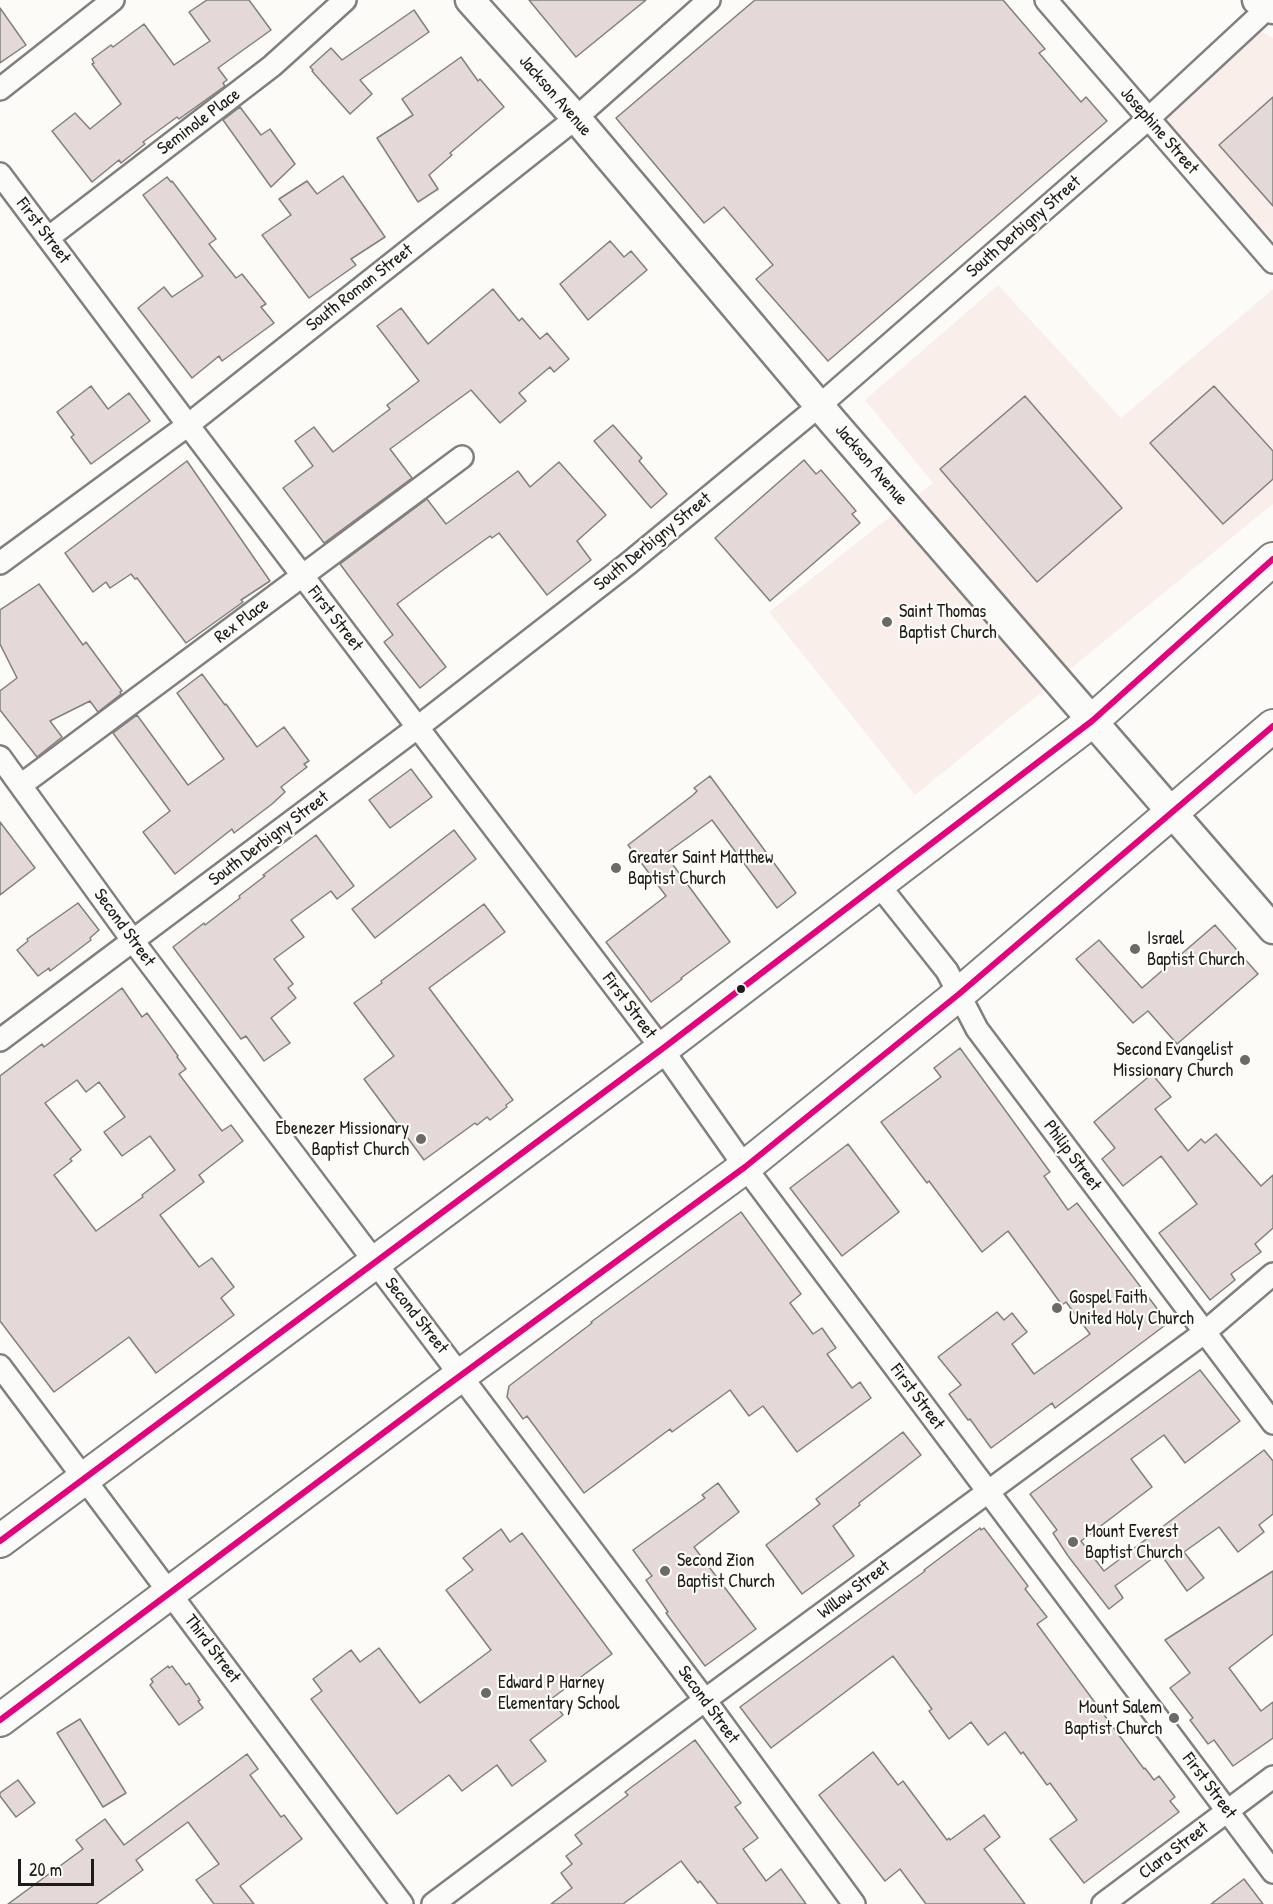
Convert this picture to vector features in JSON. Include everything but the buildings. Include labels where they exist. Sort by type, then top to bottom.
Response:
[{"type":"main road","points":[[0,1541],[662,1049],[1092,721],[1273,559]]},
{"type":"main road","points":[[0,1720],[169,1592],[744,1167],[959,994],[1273,726]]},
{"type":"street","points":[[0,89],[113,0]]},
{"type":"street","name":"Seminole Place","points":[[48,238],[272,66],[345,0]]},
{"type":"street","name":"Jackson Avenue","points":[[470,0],[576,118],[819,406],[1273,929]]},
{"type":"street","name":"South Roman Street","points":[[0,563],[188,425],[576,118],[709,0]]},
{"type":"street","name":"Josephine Street","points":[[1046,0],[1273,262]]},
{"type":"street","name":"South Derbigny Street","points":[[0,1040],[418,727],[629,563],[819,406],[1148,119],[1268,5]]},
{"type":"street","name":"First Street","points":[[0,174],[662,1049],[744,1167],[1273,1872]]},
{"type":"street","name":"Rex Place","points":[[21,785],[462,456]]},
{"type":"street","name":"Second Street","points":[[0,757],[133,941],[705,1700],[854,1904]]},
{"type":"street","name":"Philip Street","points":[[878,884],[947,971],[977,1029],[1273,1424]]},
{"type":"street","name":"Willow Street","points":[[433,1904],[1204,1332],[1273,1274]]},
{"type":"street","name":"Third Street","points":[[0,1366],[402,1904]]},
{"type":"street","name":"Clara Street","points":[[1103,1904],[1273,1777]]},
{"type":"shaded area","points":[[1256,29],[1273,38],[1273,241],[1165,117]]},
{"type":"shaded area","points":[[998,285],[1121,418],[1273,289],[1273,504],[915,795],[769,612],[933,483],[865,400]]},
{"type":"transit line","points":[[0,1541],[662,1049],[1092,721],[1273,559]]},
{"type":"transit line","points":[[0,1720],[438,1392],[745,1167],[959,994],[1273,726]]},
{"type":"place","name":"Saint Thomas Baptist Church","points":[[887,622]]},
{"type":"place","name":"Greater Saint Matthew Baptist Church","points":[[616,868]]},
{"type":"place","name":"Israel Baptist Church","points":[[1135,949]]},
{"type":"place","name":"Second Evangelist Missionary Church","points":[[1245,1060]]},
{"type":"place","name":"Ebenezer Missionary Baptist Church","points":[[421,1139]]},
{"type":"place","name":"Gospel Faith United Holy Church","points":[[1057,1308]]},
{"type":"place","name":"Mount Everest Baptist Church","points":[[1073,1542]]},
{"type":"place","name":"Second Zion Baptist Church","points":[[665,1571]]},
{"type":"place","name":"Edward P Harney Elementary School","points":[[486,1693]]},
{"type":"place","name":"Mount Salem Baptist Church","points":[[1174,1718]]}]
